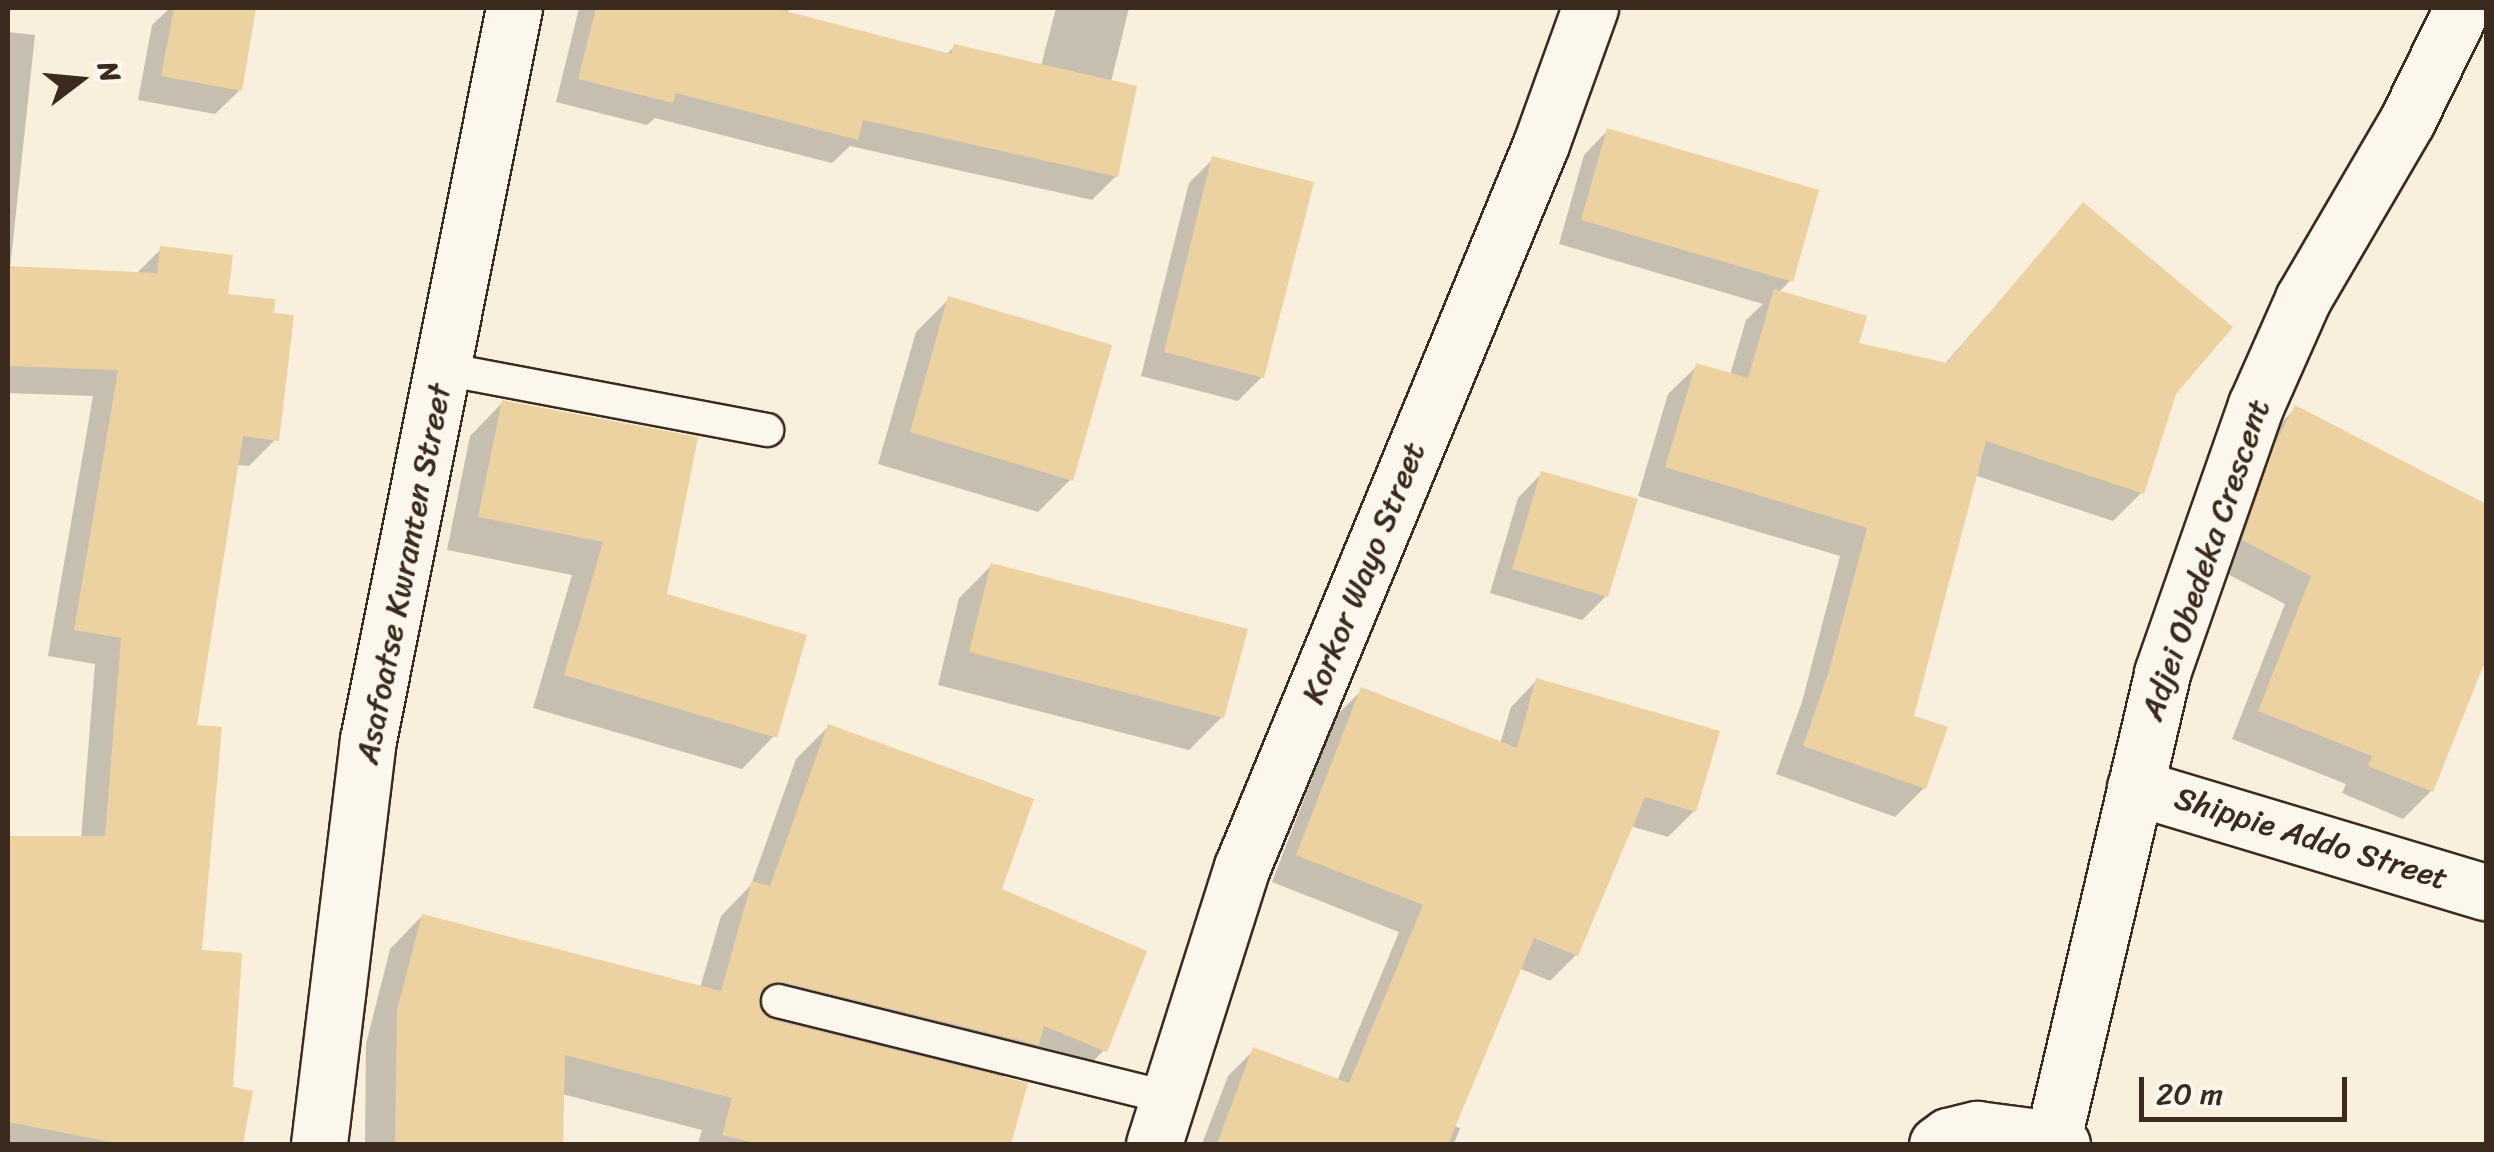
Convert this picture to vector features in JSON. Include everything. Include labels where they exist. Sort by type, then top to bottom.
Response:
[{"type":"street","name":"Asafoatse Kwranten Street","points":[[319,1144],[368,740],[514,8]]},
{"type":"street","name":"Korkor Wayo Street","points":[[1161,1121],[1242,867],[1541,144],[1590,8]]},
{"type":"street","name":"Adjei Obedeka Crescent","points":[[2057,1142],[2162,673],[2256,406],[2303,299],[2407,121],[2462,8]]},
{"type":"street","name":"Shippie Addo Street","points":[[2135,787],[2486,892]]},
{"type":"street","points":[[1937,1144],[1948,1136],[1977,1129],[2057,1142]]},
{"type":"lane","points":[[444,369],[767,430]]},
{"type":"lane","points":[[778,1001],[1161,1121]]},
{"type":"building","points":[[174,8],[256,8],[242,91],[161,76]]},
{"type":"building","points":[[596,8],[774,8],[951,54],[954,44],[1137,86],[1118,177],[863,120],[858,140],[676,93],[673,103],[578,79]]},
{"type":"building","points":[[1607,128],[1819,190],[1793,282],[1581,220]]},
{"type":"building","points":[[1212,156],[1314,182],[1264,378],[1164,352]]},
{"type":"building","points":[[2083,202],[2233,327],[2176,394],[2144,494],[1986,441],[1914,716],[1948,727],[1926,789],[1803,746],[1829,671],[1867,528],[1665,467],[1696,363],[1748,378],[1774,289],[1867,316],[1859,343],[1947,363]]},
{"type":"building","points":[[160,246],[233,255],[228,294],[275,299],[274,313],[294,315],[279,441],[243,436],[197,725],[222,727],[202,950],[242,953],[233,1087],[253,1091],[243,1144],[121,1144],[8,1122],[8,836],[105,836],[121,638],[74,630],[118,370],[8,366],[8,266],[157,273]]},
{"type":"building","points":[[948,296],[1112,345],[1073,481],[910,432]]},
{"type":"building","points":[[502,400],[698,437],[667,594],[807,635],[777,738],[564,675],[603,542],[478,517]]},
{"type":"building","points":[[2295,405],[2486,504],[2486,659],[2433,792],[2368,766],[2372,756],[2258,711],[2311,576],[2242,540],[2275,444]]},
{"type":"building","points":[[1541,471],[1638,499],[1608,597],[1512,569]]},
{"type":"building","points":[[991,563],[1248,629],[1224,718],[969,652]]},
{"type":"building","points":[[1536,678],[1720,731],[1696,812],[1645,797],[1578,956],[1534,938],[1448,1144],[1217,1144],[1253,1047],[1349,1083],[1423,905],[1296,855],[1361,687],[1517,748]]},
{"type":"building","points":[[828,724],[1034,799],[1002,889],[1147,951],[1107,1052],[1044,1026],[1039,1045],[783,982],[763,988],[759,1007],[773,1020],[1028,1083],[1011,1144],[759,1144],[722,1135],[732,1098],[565,1055],[563,1144],[395,1144],[397,1010],[422,914],[721,991],[752,881],[770,886]]}]
